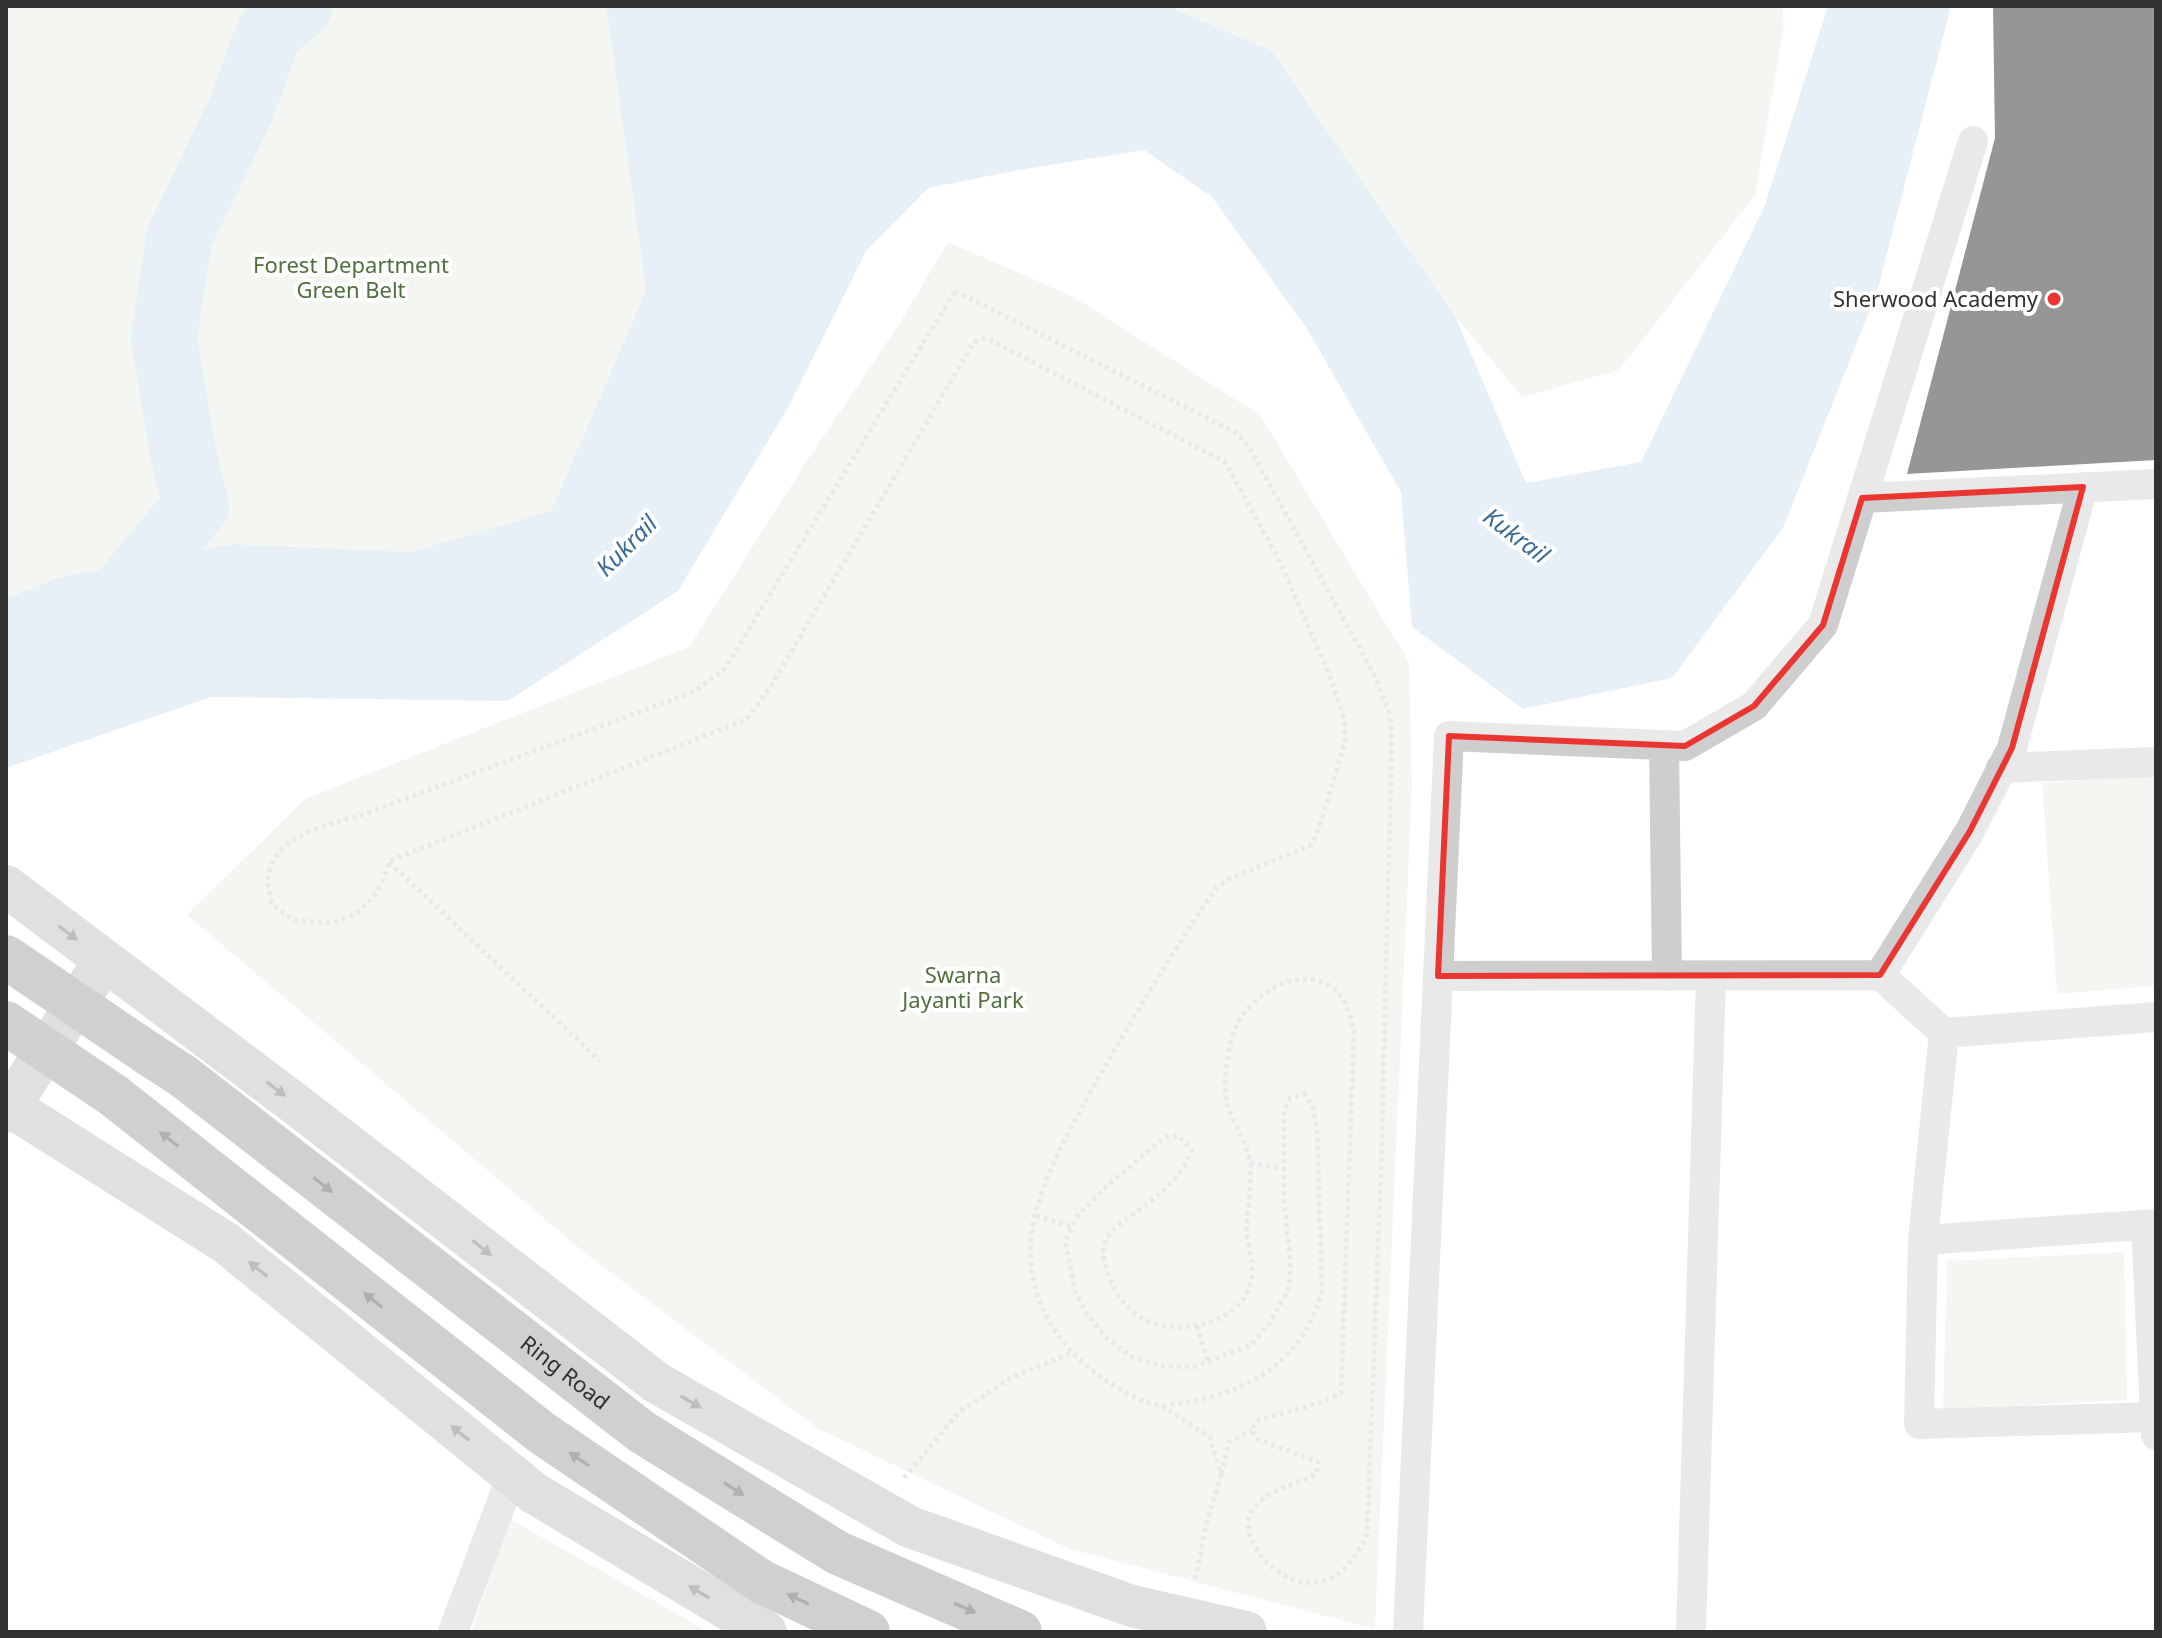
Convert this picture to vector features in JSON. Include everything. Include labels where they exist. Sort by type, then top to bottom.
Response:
[{"type":"highway","name":"Ring Road","points":[[6,957],[183,1076],[642,1432],[838,1553],[1020,1632]]},
{"type":"highway","points":[[6,1023],[113,1095],[542,1433],[762,1582],[868,1632]]},
{"type":"street","points":[[1408,1632],[1449,736],[1685,746],[1754,706],[1823,625],[1973,141]]},
{"type":"street","points":[[1862,498],[2156,484]]},
{"type":"street","points":[[1880,975],[1970,831],[2012,748],[2083,487]]},
{"type":"street","points":[[1664,745],[1667,976]]},
{"type":"street","points":[[2001,768],[2156,762]]},
{"type":"street","points":[[10,900],[105,961],[657,1383],[910,1527],[1132,1606],[1246,1632]]},
{"type":"street","points":[[105,961],[7,1107],[226,1243],[534,1493],[766,1632]]},
{"type":"street","points":[[1438,976],[1880,975],[1944,1033],[2156,1017]]},
{"type":"street","points":[[1691,1632],[1711,976]]},
{"type":"street","points":[[1944,1033],[1923,1240],[1919,1424],[2155,1417]]},
{"type":"street","points":[[1923,1240],[2151,1225],[2156,1436]]},
{"type":"street","points":[[453,1632],[512,1475]]},
{"type":"path","points":[[389,861],[377,892],[353,917],[324,924],[294,920],[272,904],[267,879],[274,861],[285,846],[313,829],[359,816],[693,692],[724,670],[955,291],[1235,432],[1249,447],[1375,676],[1389,713],[1392,733],[1381,1172],[1367,1536],[1346,1568],[1333,1577],[1309,1582],[1293,1581],[1280,1575],[1260,1553],[1247,1528],[1248,1517],[1264,1497],[1317,1473],[1318,1462],[1257,1439],[1252,1430]]},
{"type":"path","points":[[389,861],[747,719],[779,672],[974,342],[986,338],[1225,462],[1279,560],[1330,676],[1344,718],[1345,743],[1311,845],[1229,879],[1216,888],[1139,1007],[1070,1129],[1036,1216],[1030,1259],[1039,1302],[1057,1336],[1072,1353],[1105,1380],[1133,1397],[1161,1405],[1210,1437],[1221,1475]]},
{"type":"path","points":[[389,861],[600,1061]]},
{"type":"path","points":[[1161,1405],[1217,1396],[1251,1383],[1272,1370],[1287,1355],[1316,1316],[1322,1290],[1317,1128],[1313,1107],[1304,1094],[1290,1098],[1284,1111],[1291,1269],[1288,1291],[1270,1322],[1251,1345],[1194,1367],[1160,1366],[1130,1356],[1106,1337],[1087,1314],[1075,1291],[1065,1241],[1078,1215],[1143,1154],[1165,1137],[1179,1136],[1192,1150],[1185,1167],[1169,1187],[1115,1227],[1105,1242],[1104,1256],[1116,1292],[1147,1321],[1163,1326],[1197,1326],[1235,1309],[1252,1275],[1247,1234],[1250,1163],[1226,1098],[1231,1040],[1247,1008],[1264,995],[1285,983],[1306,978],[1319,982],[1335,989],[1346,1004],[1354,1031],[1341,1393],[1307,1408],[1285,1411],[1256,1421],[1252,1430],[1229,1442],[1206,1525],[1188,1619]]},
{"type":"path","points":[[1250,1163],[1285,1169]]},
{"type":"path","points":[[1036,1216],[1073,1227]]},
{"type":"path","points":[[1197,1326],[1208,1362]]},
{"type":"path","points":[[878,1509],[959,1412],[1012,1377],[1072,1353]]},
{"type":"highlighted area","points":[[2083,487],[2012,748],[1970,831],[1880,975],[1438,976],[1449,736],[1685,746],[1754,706],[1823,625],[1862,498]]},
{"type":"green space","name":"Forest Department Green Belt","points":[[6,6],[606,6],[646,290],[551,511],[410,552],[233,544],[59,577],[6,599]]},
{"type":"green space","points":[[1168,6],[1782,6],[1784,25],[1755,195],[1619,370],[1522,397],[1455,316],[1272,51]]},
{"type":"green space","name":"Swarna Jayanti Park","points":[[948,242],[1072,296],[1260,415],[1409,662],[1412,784],[1375,1629],[1067,1548],[817,1428],[586,1254],[187,915],[305,799],[689,647],[803,467],[901,321]]},
{"type":"green space","points":[[2156,775],[2156,986],[2057,994],[2042,783]]},
{"type":"green space","points":[[2124,1252],[2127,1400],[1943,1409],[1947,1261]]},
{"type":"green space","points":[[510,1519],[709,1632],[471,1632]]},
{"type":"water","name":"Kukrail","points":[[606,6],[1168,6],[1272,51],[1455,316],[1526,483],[1641,462],[1765,205],[1828,6],[1951,6],[1877,292],[1783,528],[1672,678],[1523,709],[1412,627],[1401,492],[1307,329],[1212,197],[1144,150],[928,188],[866,251],[790,404],[678,591],[508,701],[211,697],[6,768],[6,599],[59,577],[233,544],[410,552],[551,511],[646,290]]},
{"type":"building","name":"Sherwood Academy","points":[[1993,6],[2156,6],[2156,460],[1907,474],[1995,138]]},
{"type":"waterway","points":[[91,625],[103,617],[196,506],[184,457],[164,337],[179,238],[242,107],[269,32],[300,6]]},
{"type":"place","name":"Sherwood Academy","points":[[2054,299]]}]
